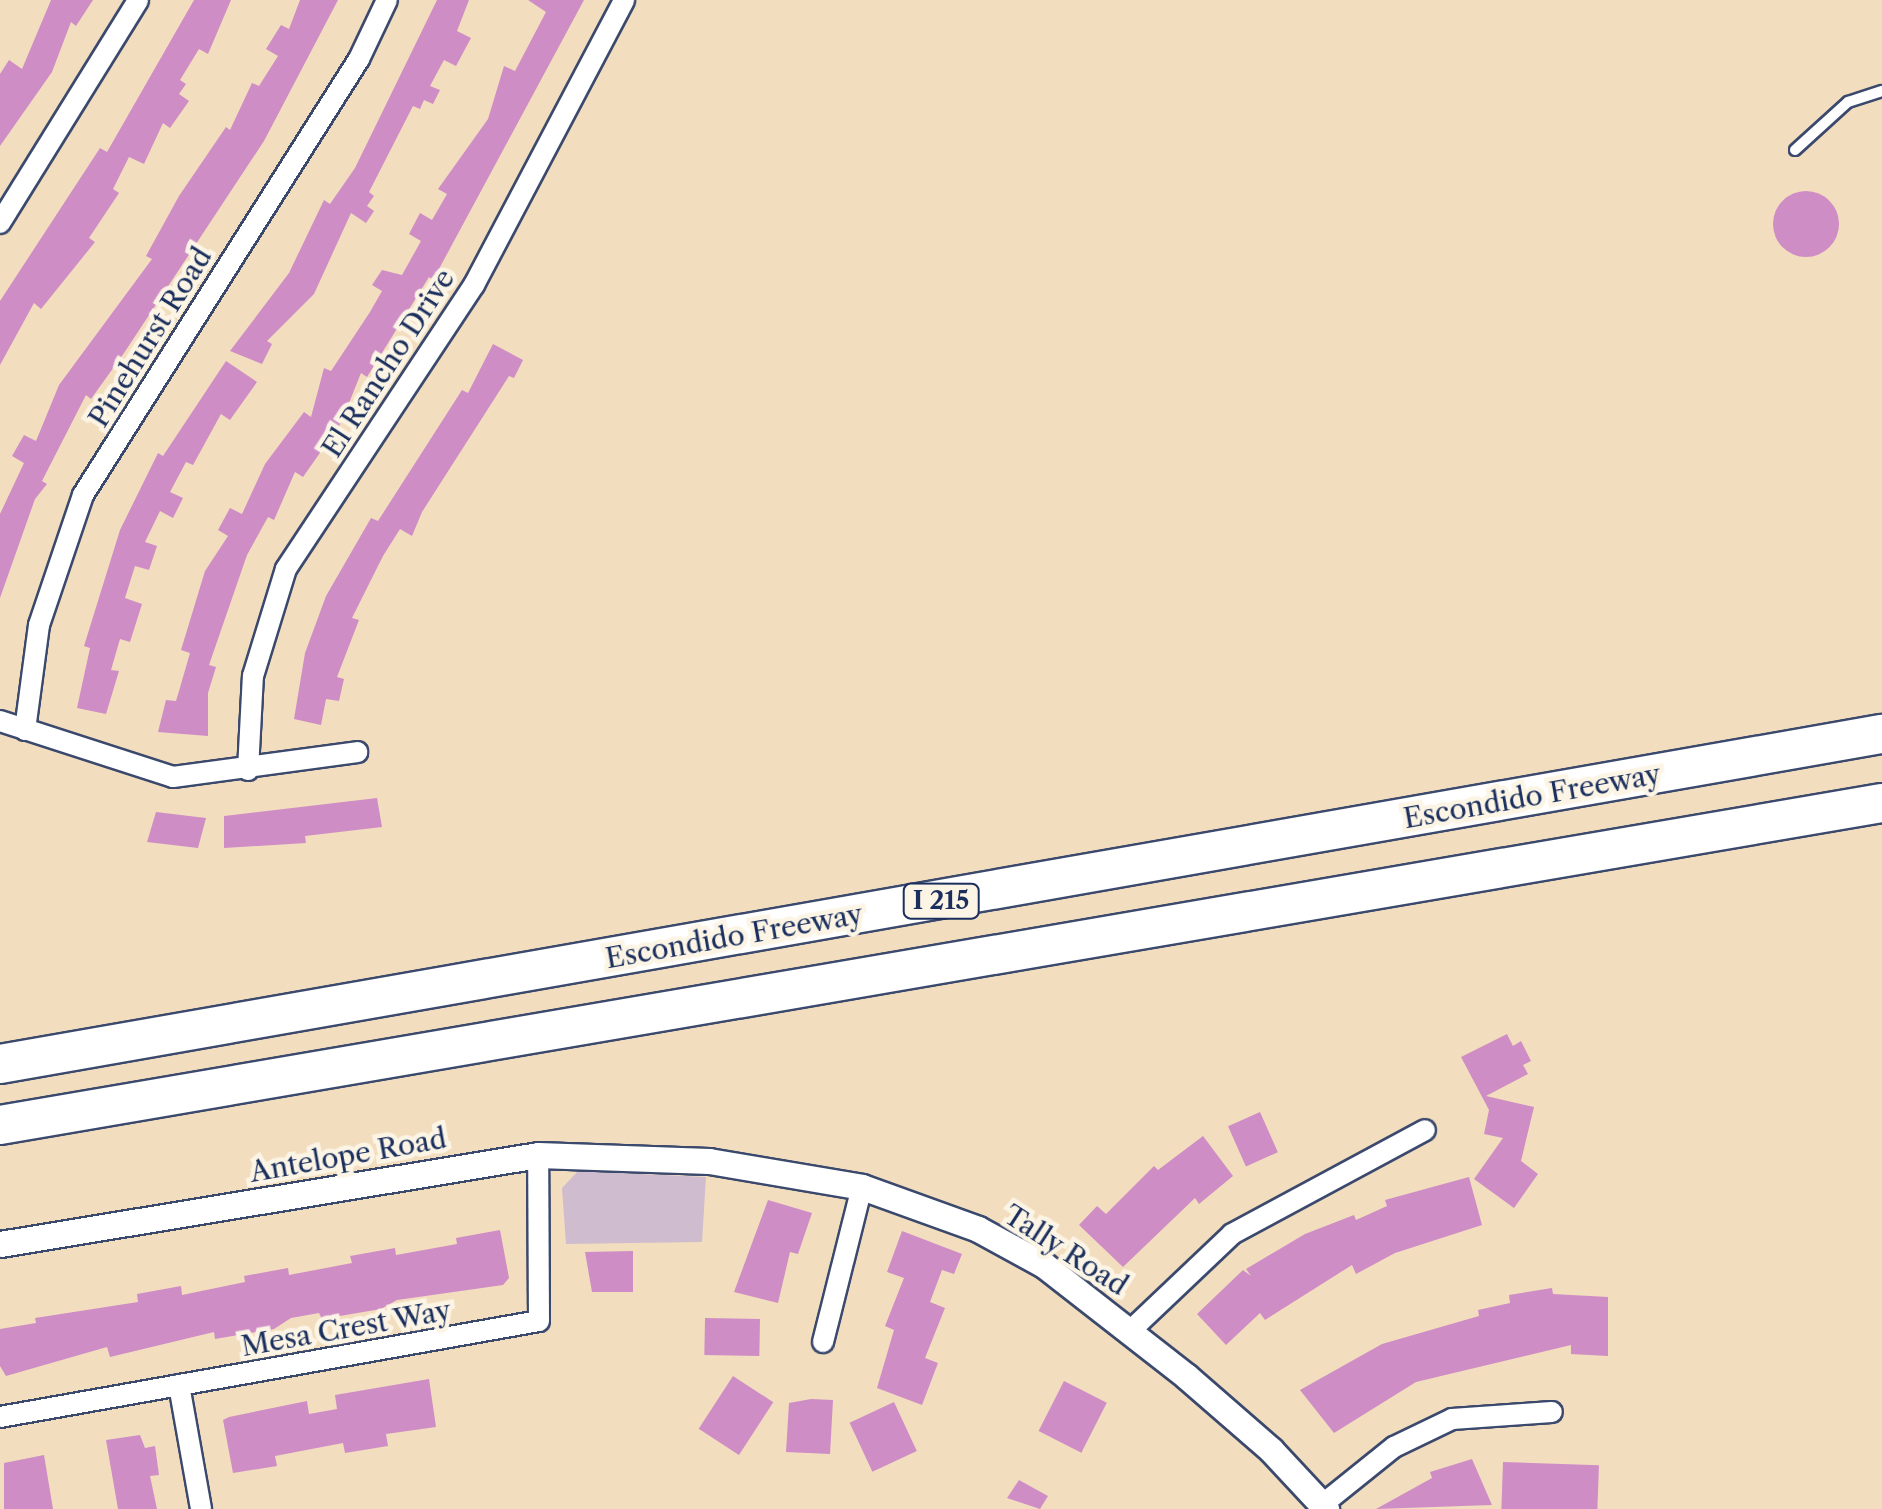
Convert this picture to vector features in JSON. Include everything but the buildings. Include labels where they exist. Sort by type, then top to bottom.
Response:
[{"type":"highway","name":"Escondido Freeway","points":[[0,1064],[1882,734]]},
{"type":"highway","name":"I 215","points":[[0,1125],[1882,802]]},
{"type":"street","points":[[0,223],[138,0]]},
{"type":"street","name":"Pinehurst Road","points":[[25,730],[39,625],[83,495],[359,59],[387,0]]},
{"type":"street","name":"El Rancho Drive","points":[[248,770],[253,676],[286,569],[474,285],[624,0]]},
{"type":"street","points":[[0,721],[173,777],[248,770],[357,752]]},
{"type":"street","points":[[1131,1330],[1232,1234],[1425,1130]]},
{"type":"street","name":"Antelope Road","points":[[0,1244],[538,1155],[709,1161]]},
{"type":"street","name":"Mesa Crest Way","points":[[0,1417],[538,1321],[538,1155]]},
{"type":"street","name":"Tally Road","points":[[709,1161],[862,1187],[978,1228],[1044,1265],[1131,1330],[1272,1450],[1325,1507]]},
{"type":"street","points":[[823,1342],[862,1187]]},
{"type":"street","points":[[178,1385],[201,1509]]},
{"type":"street","points":[[1325,1507],[1394,1447],[1452,1419],[1552,1412]]},
{"type":"lane","points":[[1795,150],[1848,102],[1882,91]]},
{"type":"shaded area","points":[[578,1171],[706,1177],[702,1242],[566,1244],[562,1188]]}]
